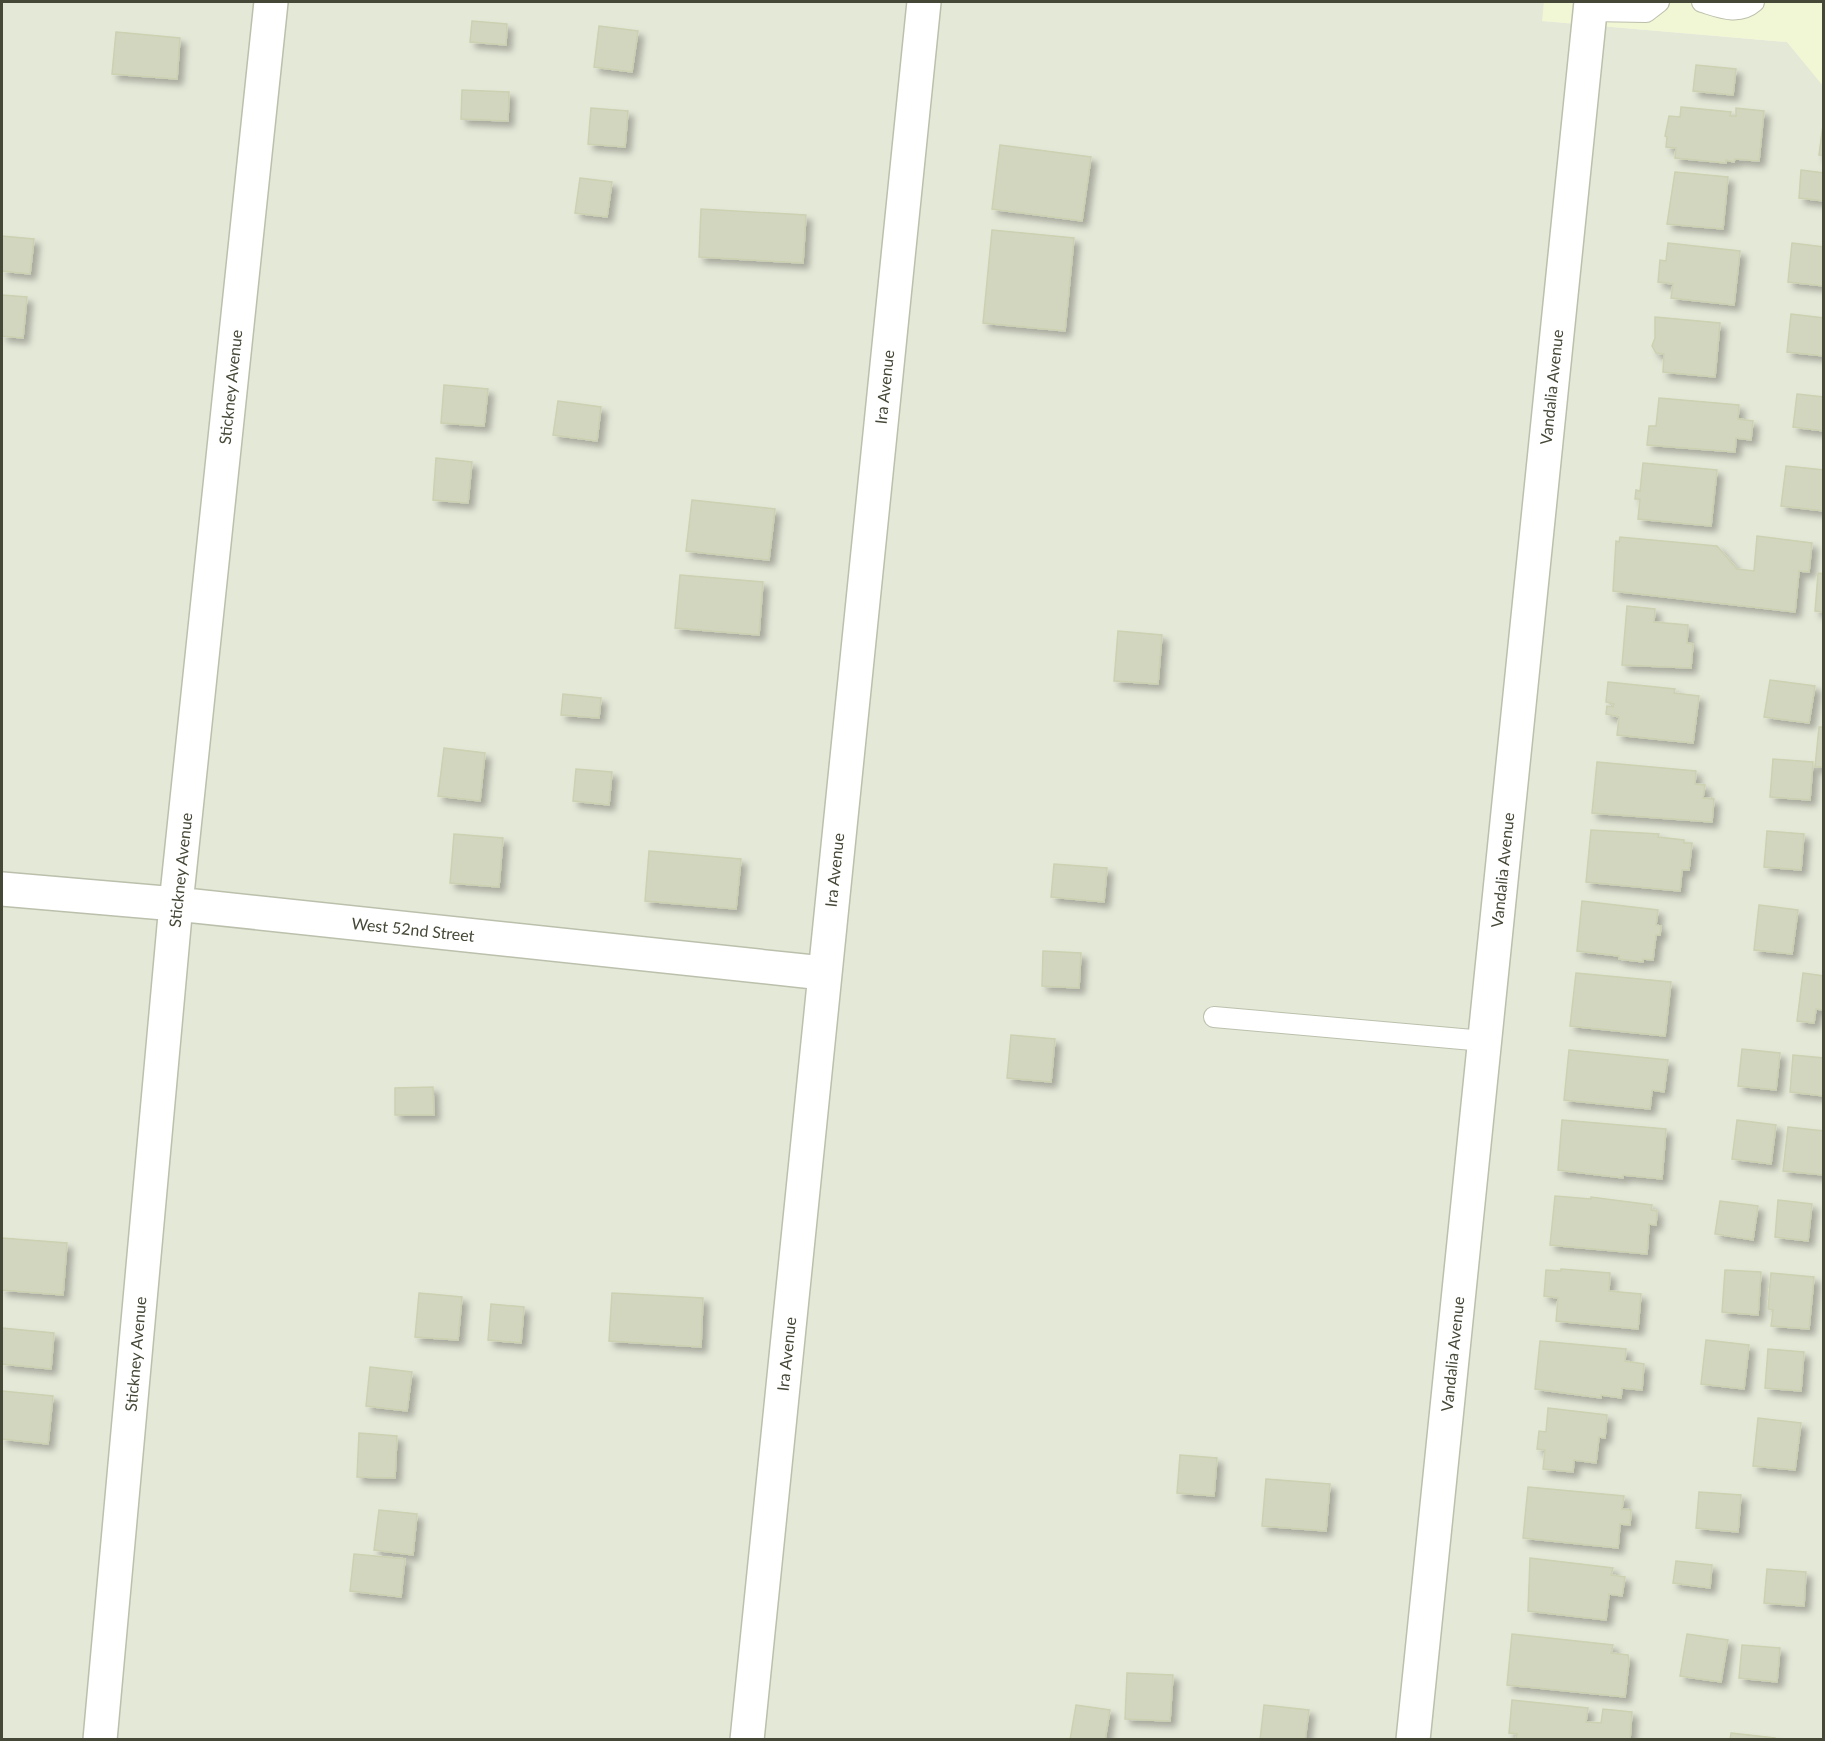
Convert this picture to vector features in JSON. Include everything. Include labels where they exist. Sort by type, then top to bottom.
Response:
[{"type":"street","name":"Stickney Avenue","points":[[100,1740],[176,904],[271,2]]},
{"type":"street","name":"Ira Avenue","points":[[747,1740],[823,973],[924,2]]},
{"type":"street","name":"Vandalia Avenue","points":[[1413,1740],[1590,6]]},
{"type":"street","name":"West 52nd Street","points":[[2,890],[176,904],[823,973]]},
{"type":"lane","points":[[1590,6],[1646,12],[1659,2]]},
{"type":"lane","points":[[1702,2],[1733,10],[1749,6],[1754,2]]},
{"type":"lane","points":[[1214,1017],[1484,1041]]},
{"type":"shaded area","points":[[2,2],[1544,2],[1543,21],[1787,42],[1824,86],[1823,1739],[2,1740]]},
{"type":"shaded area","points":[[1544,2],[1823,2],[1823,86],[1787,42],[1542,21]]},
{"type":"building","points":[[472,21],[507,24],[506,45],[470,42]]},
{"type":"building","points":[[599,26],[638,31],[632,72],[594,67]]},
{"type":"building","points":[[116,32],[180,38],[177,79],[112,74]]},
{"type":"building","points":[[1696,65],[1736,69],[1733,95],[1693,91]]},
{"type":"building","points":[[462,90],[509,92],[508,121],[461,119]]},
{"type":"building","points":[[1681,107],[1731,112],[1730,116],[1736,116],[1736,108],[1764,111],[1759,161],[1735,159],[1734,162],[1726,160],[1726,163],[1675,158],[1676,148],[1666,147],[1667,137],[1665,136],[1669,116],[1680,117]]},
{"type":"building","points":[[591,108],[628,111],[625,147],[588,144]]},
{"type":"building","points":[[1824,126],[1824,156],[1819,155]]},
{"type":"building","points":[[1000,145],[1091,157],[1082,221],[992,209]]},
{"type":"building","points":[[1801,170],[1824,173],[1824,201],[1799,198]]},
{"type":"building","points":[[1675,172],[1728,177],[1723,229],[1667,224]]},
{"type":"building","points":[[580,178],[612,182],[607,217],[575,213]]},
{"type":"building","points":[[701,209],[806,215],[803,263],[699,257]]},
{"type":"building","points":[[992,230],[1074,238],[1065,331],[983,323]]},
{"type":"building","points":[[2,236],[34,239],[30,274],[2,271]]},
{"type":"building","points":[[1668,243],[1740,251],[1734,305],[1671,298],[1673,284],[1658,282],[1660,260],[1666,261]]},
{"type":"building","points":[[1792,243],[1824,247],[1824,286],[1788,282]]},
{"type":"building","points":[[2,295],[27,297],[23,338],[2,336]]},
{"type":"building","points":[[1791,314],[1824,318],[1824,356],[1787,352]]},
{"type":"building","points":[[1655,317],[1720,323],[1715,377],[1663,372],[1664,354],[1656,353],[1652,346],[1655,338]]},
{"type":"building","points":[[444,385],[488,389],[484,426],[441,423]]},
{"type":"building","points":[[1797,394],[1824,397],[1824,431],[1793,427]]},
{"type":"building","points":[[1659,398],[1739,405],[1738,419],[1753,421],[1751,440],[1736,438],[1735,452],[1647,445],[1649,426],[1656,426]]},
{"type":"building","points":[[558,401],[601,407],[597,441],[553,435]]},
{"type":"building","points":[[436,458],[472,462],[468,503],[433,500]]},
{"type":"building","points":[[1643,463],[1717,470],[1711,526],[1638,519],[1640,499],[1635,499],[1636,490],[1640,491]]},
{"type":"building","points":[[1786,466],[1824,470],[1824,511],[1781,506]]},
{"type":"building","points":[[692,500],[775,509],[769,560],[686,551]]},
{"type":"building","points":[[1757,536],[1812,543],[1809,572],[1799,571],[1795,612],[1613,591],[1616,541],[1619,542],[1620,537],[1717,546],[1737,569],[1754,571]]},
{"type":"building","points":[[1818,573],[1824,574],[1824,612],[1815,611]]},
{"type":"building","points":[[680,575],[763,582],[759,635],[675,628]]},
{"type":"building","points":[[1627,606],[1655,609],[1654,622],[1688,625],[1687,643],[1693,644],[1691,668],[1622,665]]},
{"type":"building","points":[[1118,631],[1162,635],[1158,684],[1114,681]]},
{"type":"building","points":[[1770,680],[1815,686],[1809,723],[1764,717]]},
{"type":"building","points":[[1608,682],[1675,689],[1674,693],[1699,696],[1693,743],[1617,735],[1619,717],[1606,714],[1607,706],[1613,707],[1614,704],[1606,702]]},
{"type":"building","points":[[563,694],[601,698],[599,718],[561,715]]},
{"type":"building","points":[[1819,727],[1824,727],[1824,767],[1815,767]]},
{"type":"building","points":[[444,748],[485,753],[480,801],[438,796]]},
{"type":"building","points":[[1773,759],[1813,762],[1810,800],[1770,797]]},
{"type":"building","points":[[1597,762],[1696,771],[1695,784],[1705,785],[1703,798],[1714,799],[1712,822],[1592,813]]},
{"type":"building","points":[[576,769],[612,772],[609,805],[573,801]]},
{"type":"building","points":[[1591,830],[1659,834],[1658,837],[1692,843],[1689,870],[1682,870],[1680,891],[1586,882]]},
{"type":"building","points":[[1767,831],[1804,834],[1801,870],[1764,867]]},
{"type":"building","points":[[454,834],[503,838],[499,887],[450,883]]},
{"type":"building","points":[[649,851],[741,859],[736,909],[645,901]]},
{"type":"building","points":[[1054,864],[1107,868],[1104,902],[1051,897]]},
{"type":"building","points":[[1582,901],[1658,910],[1656,925],[1661,926],[1660,935],[1656,935],[1653,960],[1643,959],[1643,962],[1619,959],[1619,956],[1577,951]]},
{"type":"building","points":[[1759,905],[1798,910],[1792,954],[1754,950]]},
{"type":"building","points":[[1043,951],[1081,953],[1079,988],[1042,986]]},
{"type":"building","points":[[1576,973],[1671,982],[1665,1036],[1570,1026]]},
{"type":"building","points":[[1803,973],[1824,976],[1824,1010],[1816,1009],[1814,1023],[1797,1021]]},
{"type":"building","points":[[1011,1035],[1055,1039],[1051,1082],[1007,1078]]},
{"type":"building","points":[[1742,1049],[1780,1053],[1776,1090],[1738,1086]]},
{"type":"building","points":[[1569,1050],[1668,1060],[1664,1092],[1652,1090],[1650,1109],[1564,1100]]},
{"type":"building","points":[[1793,1055],[1824,1058],[1824,1096],[1790,1092]]},
{"type":"building","points":[[433,1087],[434,1115],[395,1115],[395,1088]]},
{"type":"building","points":[[1562,1120],[1666,1129],[1662,1179],[1623,1175],[1623,1178],[1558,1170]]},
{"type":"building","points":[[1737,1120],[1776,1125],[1771,1164],[1732,1159]]},
{"type":"building","points":[[1788,1127],[1824,1131],[1824,1175],[1783,1171]]},
{"type":"building","points":[[1555,1196],[1591,1199],[1591,1197],[1652,1205],[1651,1210],[1657,1211],[1656,1225],[1649,1224],[1647,1254],[1550,1245]]},
{"type":"building","points":[[1778,1200],[1812,1204],[1808,1241],[1775,1237]]},
{"type":"building","points":[[1720,1201],[1758,1206],[1753,1240],[1715,1234]]},
{"type":"building","points":[[2,1238],[67,1243],[63,1295],[2,1290]]},
{"type":"building","points":[[1561,1269],[1610,1273],[1609,1291],[1641,1294],[1638,1329],[1556,1321],[1558,1298],[1544,1296],[1546,1270],[1561,1271]]},
{"type":"building","points":[[1725,1270],[1761,1272],[1758,1315],[1722,1312]]},
{"type":"building","points":[[1771,1273],[1814,1277],[1809,1329],[1771,1326],[1773,1310],[1768,1309]]},
{"type":"building","points":[[419,1293],[462,1297],[458,1340],[415,1337]]},
{"type":"building","points":[[612,1293],[703,1298],[701,1347],[609,1341]]},
{"type":"building","points":[[491,1304],[524,1307],[521,1343],[488,1340]]},
{"type":"building","points":[[2,1328],[54,1333],[51,1369],[2,1364]]},
{"type":"building","points":[[1706,1340],[1749,1345],[1744,1389],[1701,1384]]},
{"type":"building","points":[[1540,1341],[1626,1349],[1625,1361],[1644,1364],[1642,1390],[1622,1388],[1621,1398],[1601,1395],[1601,1398],[1535,1389]]},
{"type":"building","points":[[1768,1349],[1804,1352],[1801,1391],[1765,1388]]},
{"type":"building","points":[[370,1367],[412,1372],[407,1411],[366,1406]]},
{"type":"building","points":[[2,1391],[53,1396],[48,1444],[2,1439]]},
{"type":"building","points":[[1548,1408],[1607,1415],[1605,1438],[1599,1437],[1596,1463],[1574,1460],[1573,1472],[1543,1469],[1545,1450],[1537,1449],[1539,1431],[1546,1432]]},
{"type":"building","points":[[1758,1418],[1801,1423],[1795,1470],[1753,1466]]},
{"type":"building","points":[[359,1433],[397,1436],[395,1478],[357,1477]]},
{"type":"building","points":[[1180,1455],[1217,1458],[1214,1496],[1177,1493]]},
{"type":"building","points":[[1266,1479],[1330,1484],[1326,1531],[1262,1526]]},
{"type":"building","points":[[1528,1487],[1624,1496],[1622,1509],[1631,1510],[1630,1525],[1620,1524],[1618,1548],[1523,1538]]},
{"type":"building","points":[[1699,1492],[1741,1495],[1738,1532],[1696,1528]]},
{"type":"building","points":[[379,1510],[417,1514],[413,1555],[374,1550]]},
{"type":"building","points":[[354,1554],[405,1559],[401,1597],[350,1591]]},
{"type":"building","points":[[1530,1558],[1613,1568],[1611,1575],[1625,1577],[1622,1596],[1609,1594],[1606,1620],[1528,1611]]},
{"type":"building","points":[[1676,1561],[1712,1565],[1710,1588],[1673,1583]]},
{"type":"building","points":[[1767,1569],[1806,1572],[1804,1606],[1764,1603]]},
{"type":"building","points":[[1512,1634],[1613,1645],[1611,1653],[1628,1655],[1625,1697],[1507,1685]]},
{"type":"building","points":[[1687,1634],[1728,1640],[1721,1682],[1680,1676]]},
{"type":"building","points":[[1742,1645],[1780,1648],[1777,1682],[1739,1678]]},
{"type":"building","points":[[1127,1673],[1173,1675],[1170,1721],[1125,1719]]},
{"type":"building","points":[[1512,1700],[1588,1708],[1586,1722],[1601,1723],[1603,1709],[1632,1712],[1630,1740],[1516,1740],[1517,1734],[1509,1733]]},
{"type":"building","points":[[1076,1705],[1110,1710],[1105,1740],[1070,1740]]},
{"type":"building","points":[[1264,1705],[1309,1710],[1305,1740],[1260,1740]]},
{"type":"building","points":[[1731,1733],[1775,1738],[1775,1740],[1730,1740]]}]
